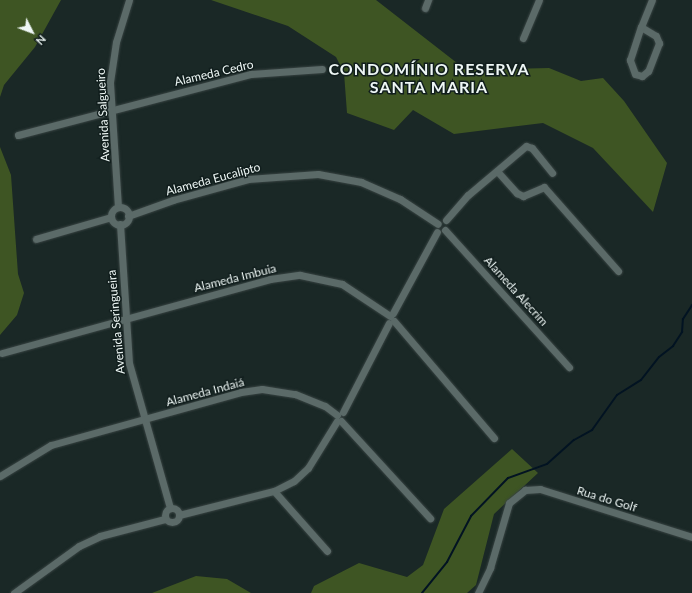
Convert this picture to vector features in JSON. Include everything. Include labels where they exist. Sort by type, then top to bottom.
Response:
[{"type":"street","name":"Avenida Salgueiro","points":[[118,207],[113,110],[110,82],[111,63],[130,0]]},
{"type":"street","points":[[425,8],[428,0]]},
{"type":"street","points":[[523,38],[539,0]]},
{"type":"street","points":[[641,27],[656,36],[659,44],[648,71],[642,76],[635,74],[630,60],[641,27],[652,0]]},
{"type":"street","name":"Alameda Cedro","points":[[18,135],[251,74],[322,69]]},
{"type":"street","points":[[14,593],[79,546],[100,536],[165,519],[173,522],[179,515],[274,491],[294,481],[308,468],[340,417],[436,232],[435,229],[438,224],[446,220],[468,195],[526,146],[532,148],[552,173]]},
{"type":"street","points":[[497,171],[517,193],[523,196],[544,187],[618,271]]},
{"type":"street","name":"Alameda Eucalipto","points":[[128,216],[173,200],[248,179],[318,174],[340,177],[373,187],[420,210],[438,224]]},
{"type":"street","points":[[118,207],[125,209],[128,216],[126,222],[120,224],[113,222],[111,217],[112,211],[118,207]]},
{"type":"street","points":[[36,239],[111,217]]},
{"type":"street","points":[[436,232],[442,233],[445,230],[448,226],[446,220]]},
{"type":"street","name":"Avenida Seringueira","points":[[120,224],[129,363],[170,508]]},
{"type":"street","name":"Alameda Alecrim","points":[[445,230],[569,367]]},
{"type":"street","name":"Alameda Imbuia","points":[[2,353],[270,279],[300,275],[342,284],[391,318],[494,438]]},
{"type":"street","name":"Alameda Indaiá","points":[[0,476],[51,445],[241,392],[262,389],[295,394],[311,399],[340,417],[430,518]]},
{"type":"street","name":"Rua do Golf","points":[[478,593],[490,568],[510,503],[516,496],[525,490],[540,489],[692,537]]},
{"type":"street","points":[[274,491],[327,551]]},
{"type":"street","points":[[165,519],[165,512],[170,508],[175,509],[179,515]]},
{"type":"green space","points":[[0,0],[61,0],[35,47],[4,85],[0,97]]},
{"type":"green space","points":[[211,0],[376,0],[466,70],[549,68],[581,81],[603,78],[624,101],[667,163],[653,212],[593,148],[543,123],[454,134],[413,110],[394,130],[347,113],[344,73],[336,57],[288,26]]},
{"type":"green space","points":[[0,147],[11,175],[18,274],[24,293],[17,315],[0,335]]},
{"type":"green space","points":[[512,449],[538,473],[494,514],[476,585],[467,593],[311,593],[314,586],[359,563],[407,577],[423,565],[444,509]]},
{"type":"green space","points":[[196,576],[227,579],[251,593],[152,593]]},
{"type":"waterway","points":[[422,593],[447,562],[471,516],[508,478],[547,464],[574,440],[592,430],[617,395],[641,380],[659,357],[673,346],[682,332],[683,319],[692,305]]},
{"type":"district","name":"CONDOMÍNIO RESERVA SANTA MARIA","points":[[429,78]]}]
